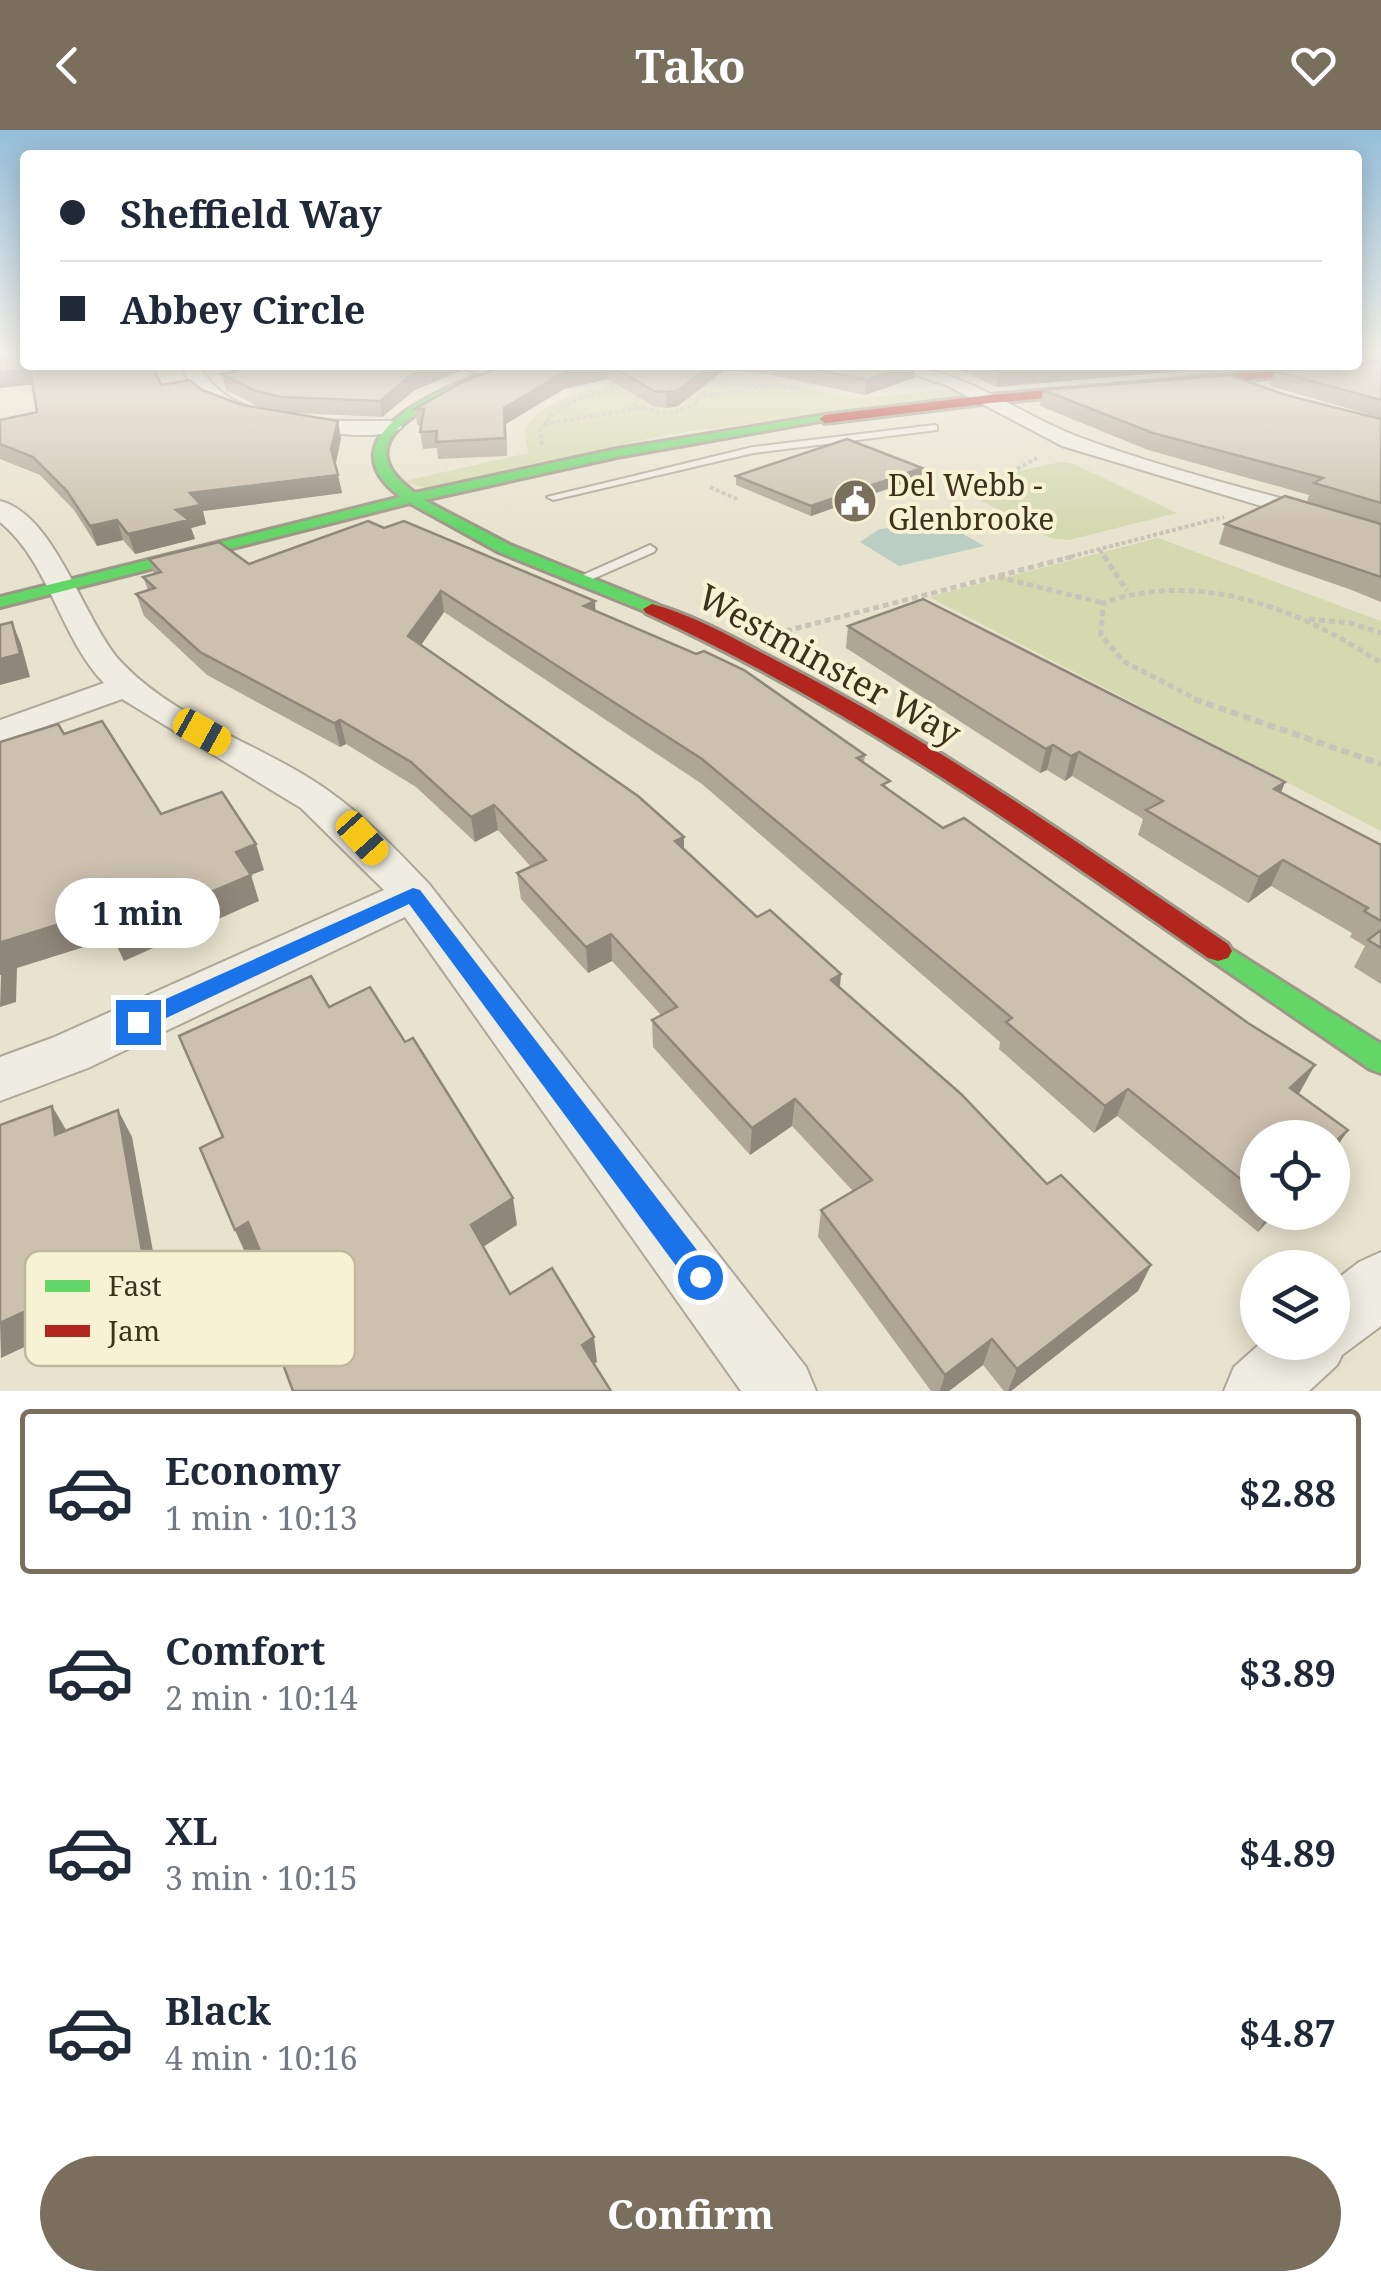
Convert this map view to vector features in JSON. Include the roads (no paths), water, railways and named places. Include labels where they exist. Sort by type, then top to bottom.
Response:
[{"type":"street","points":[[250,412],[304,422],[392,427],[413,412]]},
{"type":"street","points":[[0,602],[410,501],[722,432],[886,412]]},
{"type":"street","points":[[1014,412],[1070,441],[1381,534]]},
{"type":"street","name":"Westminster Way","points":[[392,427],[381,458],[384,471],[410,501],[519,554],[739,645],[933,762],[1381,1060]]},
{"type":"street","points":[[0,509],[32,539],[96,654],[126,686],[317,800],[362,838],[413,895],[782,1391]]},
{"type":"street","points":[[0,732],[126,686]]},
{"type":"street","points":[[0,1078],[70,1053],[413,895]]},
{"type":"street","points":[[1350,1311],[1381,1284]]},
{"type":"street","points":[[1258,1391],[1293,1360]]},
{"type":"lane","points":[[553,497],[752,450],[934,428]]},
{"type":"lane","points":[[722,432],[752,450]]},
{"type":"lane","points":[[583,578],[650,549]]},
{"type":"place","name":"Del Webb - Glenbrooke","points":[[855,501]]}]
